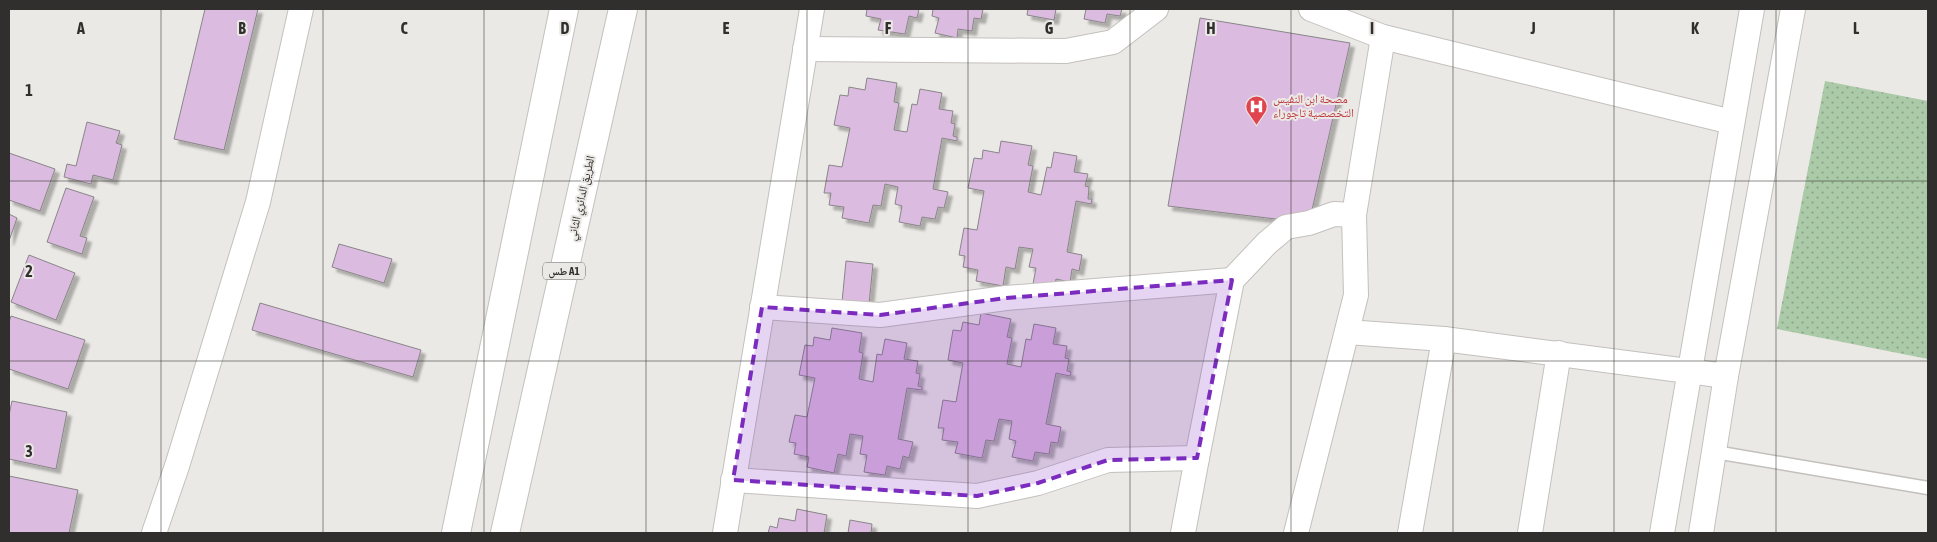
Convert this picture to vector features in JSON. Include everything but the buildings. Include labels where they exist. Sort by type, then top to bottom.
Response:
[{"type":"highway","points":[[456,533],[564,9]]},
{"type":"highway","name":"الطريق الدائري الثاني","points":[[506,533],[623,9]]},
{"type":"street","points":[[154,533],[177,466],[258,202],[301,9]]},
{"type":"street","points":[[725,533],[812,9]]},
{"type":"street","points":[[805,49],[1066,51],[1113,42],[1156,9]]},
{"type":"street","points":[[1311,9],[1383,37],[1732,122]]},
{"type":"street","points":[[1662,533],[1688,370],[1752,9]]},
{"type":"street","points":[[1701,533],[1726,376],[1793,9]]},
{"type":"street","points":[[1296,533],[1356,296],[1354,215],[1383,37]]},
{"type":"street","points":[[1183,533],[1232,280],[1267,243],[1286,227],[1334,214],[1354,215]]},
{"type":"street","points":[[762,307],[880,315],[1006,298],[1232,280]]},
{"type":"street","points":[[1347,332],[1444,339],[1726,376]]},
{"type":"street","points":[[1410,533],[1444,339]]},
{"type":"street","points":[[1530,533],[1558,353]]},
{"type":"street","points":[[1677,446],[1715,452]]},
{"type":"street","points":[[733,480],[977,496],[1038,483],[1108,460],[1197,458]]},
{"type":"lane","points":[[1715,452],[1928,488]]},
{"type":"highlighted area","points":[[1232,280],[1197,458],[1108,460],[1038,483],[977,496],[733,480],[762,307],[880,315],[1006,298]]},
{"type":"green space","points":[[1825,81],[1928,101],[1928,359],[1777,329]]},
{"type":"place","name":"مصحة ابن النفيس التخصصية تاجوراء","points":[[1257,125]]}]
